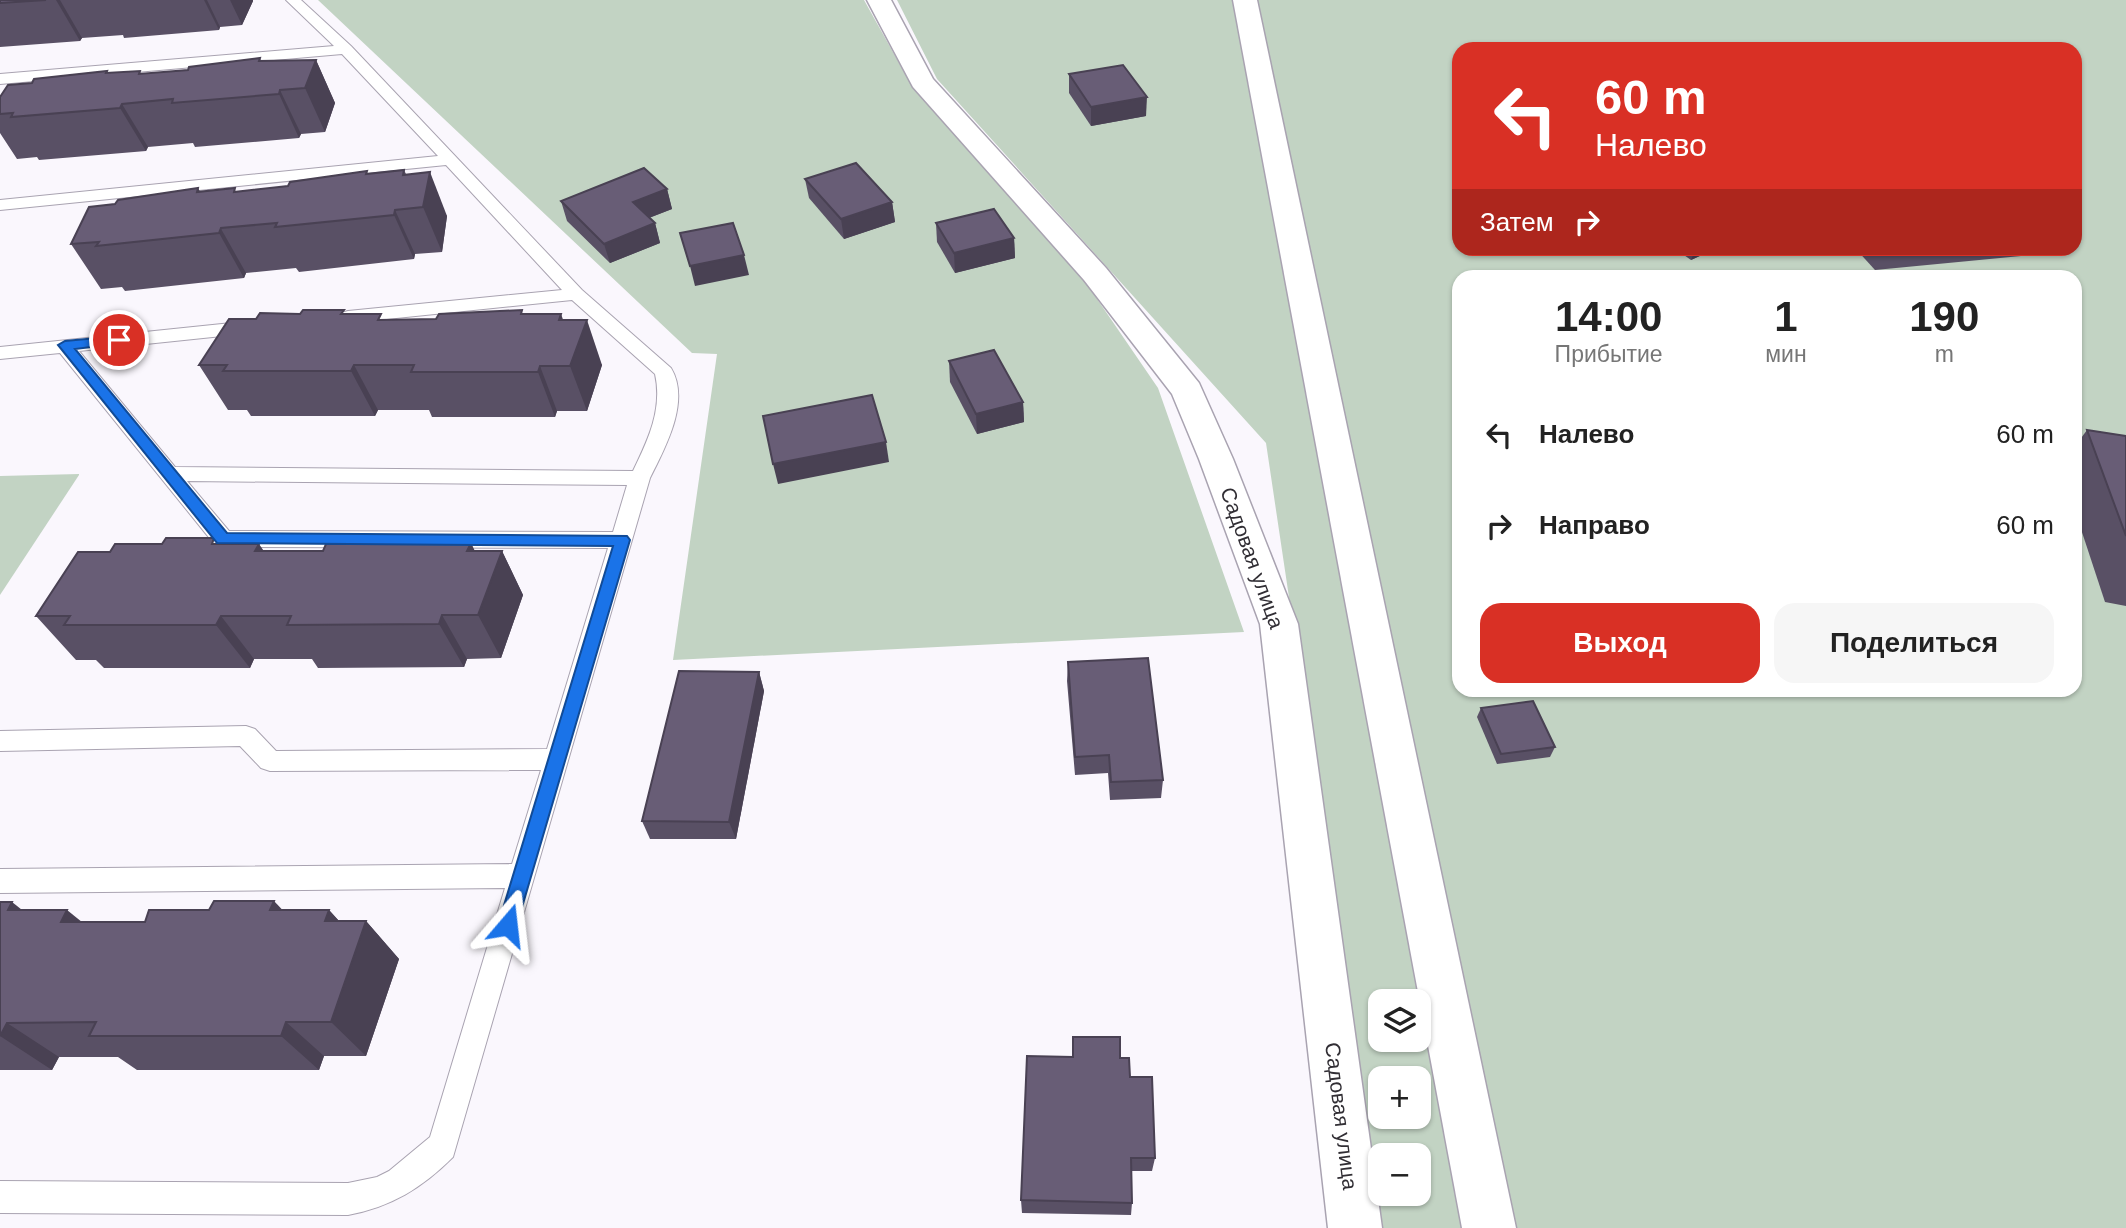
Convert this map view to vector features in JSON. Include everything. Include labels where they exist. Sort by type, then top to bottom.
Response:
[{"type":"street","name":"Садовая улица","points":[[879,0],[922,82],[1095,274],[1187,391],[1216,458],[1279,624],[1355,1228]]},
{"type":"street","points":[[1245,0],[1489,1228]]},
{"type":"lane","points":[[0,1197],[348,1199],[369,1196],[400,1185],[442,1146],[640,478],[667,413],[670,389],[664,372],[576,294],[346,49],[293,0]]},
{"type":"lane","points":[[0,79],[346,49]]},
{"type":"lane","points":[[0,205],[450,160]]},
{"type":"lane","points":[[327,319],[576,294]]},
{"type":"lane","points":[[0,353],[272,325]]},
{"type":"lane","points":[[65,345],[223,539],[622,540]]},
{"type":"lane","points":[[169,474],[640,478]]},
{"type":"lane","points":[[0,741],[246,736],[270,761],[558,759]]},
{"type":"lane","points":[[0,881],[523,876]]},
{"type":"green space","points":[[318,0],[864,0],[913,88],[1080,274],[1158,388],[1244,632],[673,660],[717,354],[692,353]]},
{"type":"green space","points":[[897,0],[2126,0],[2126,1228],[1383,1228],[1380,1206],[1431,1206],[1431,1143],[1370,1143],[1368,1129],[1431,1129],[1431,1066],[1368,1066],[1368,1127],[1266,443],[937,79]]},
{"type":"green space","points":[[79,475],[0,595],[0,476]]},
{"type":"building","points":[[0,0],[46,0],[0,3]]},
{"type":"building","points":[[260,58],[259,61],[316,60],[305,88],[280,90],[279,94],[172,103],[173,99],[122,104],[120,108],[11,117],[13,113],[0,114],[0,97],[8,85],[32,83],[34,79],[107,71],[106,73],[140,71],[139,74],[188,70],[189,67]]},
{"type":"building","points":[[1123,65],[1147,97],[1091,107],[1069,74]]},
{"type":"building","points":[[856,163],[892,202],[841,219],[805,179]]},
{"type":"building","points":[[644,168],[667,189],[633,202],[655,223],[604,244],[561,201]]},
{"type":"building","points":[[404,170],[403,175],[430,172],[423,207],[395,210],[394,215],[275,227],[277,223],[221,228],[219,233],[96,246],[99,242],[71,244],[89,207],[115,204],[118,200],[198,188],[197,192],[235,188],[234,192],[288,186],[290,182],[367,171],[366,174]]},
{"type":"building","points":[[994,209],[1014,238],[954,253],[936,223]]},
{"type":"building","points":[[733,223],[744,255],[690,266],[680,233]]},
{"type":"building","points":[[303,310],[381,314],[378,320],[436,319],[439,314],[522,310],[521,314],[561,314],[559,320],[587,320],[570,366],[540,366],[538,372],[411,372],[414,365],[354,365],[351,371],[223,371],[227,365],[199,365],[229,319],[256,319],[260,313],[300,314]]},
{"type":"building","points":[[994,350],[1023,402],[976,414],[949,361]]},
{"type":"building","points":[[872,395],[886,442],[773,464],[763,416]]},
{"type":"building","points":[[2087,430],[2126,436],[2126,536]]},
{"type":"building","points":[[166,538],[214,538],[212,544],[259,544],[255,551],[323,551],[326,544],[374,544],[377,538],[425,538],[423,543],[471,543],[467,551],[502,551],[478,615],[442,615],[439,624],[287,625],[291,616],[221,616],[216,625],[64,625],[70,616],[36,616],[78,552],[110,552],[115,544],[162,544]]},
{"type":"building","points":[[1148,658],[1163,780],[1111,782],[1109,755],[1075,757],[1068,662]]},
{"type":"building","points":[[679,671],[759,672],[729,822],[642,821]]},
{"type":"building","points":[[1533,701],[1555,747],[1501,754],[1481,708]]},
{"type":"building","points":[[214,901],[274,901],[270,910],[329,910],[325,921],[366,921],[331,1022],[286,1022],[281,1036],[89,1036],[96,1022],[7,1023],[0,1036],[0,902],[12,902],[8,910],[67,910],[61,922],[145,922],[149,910],[209,910]]},
{"type":"building","points":[[1073,1037],[1120,1037],[1120,1058],[1129,1058],[1130,1077],[1152,1077],[1155,1158],[1131,1158],[1132,1203],[1021,1200],[1027,1056],[1073,1057]]},
{"type":"route","points":[[119,340],[65,345],[223,539],[622,540],[508,925]]}]
